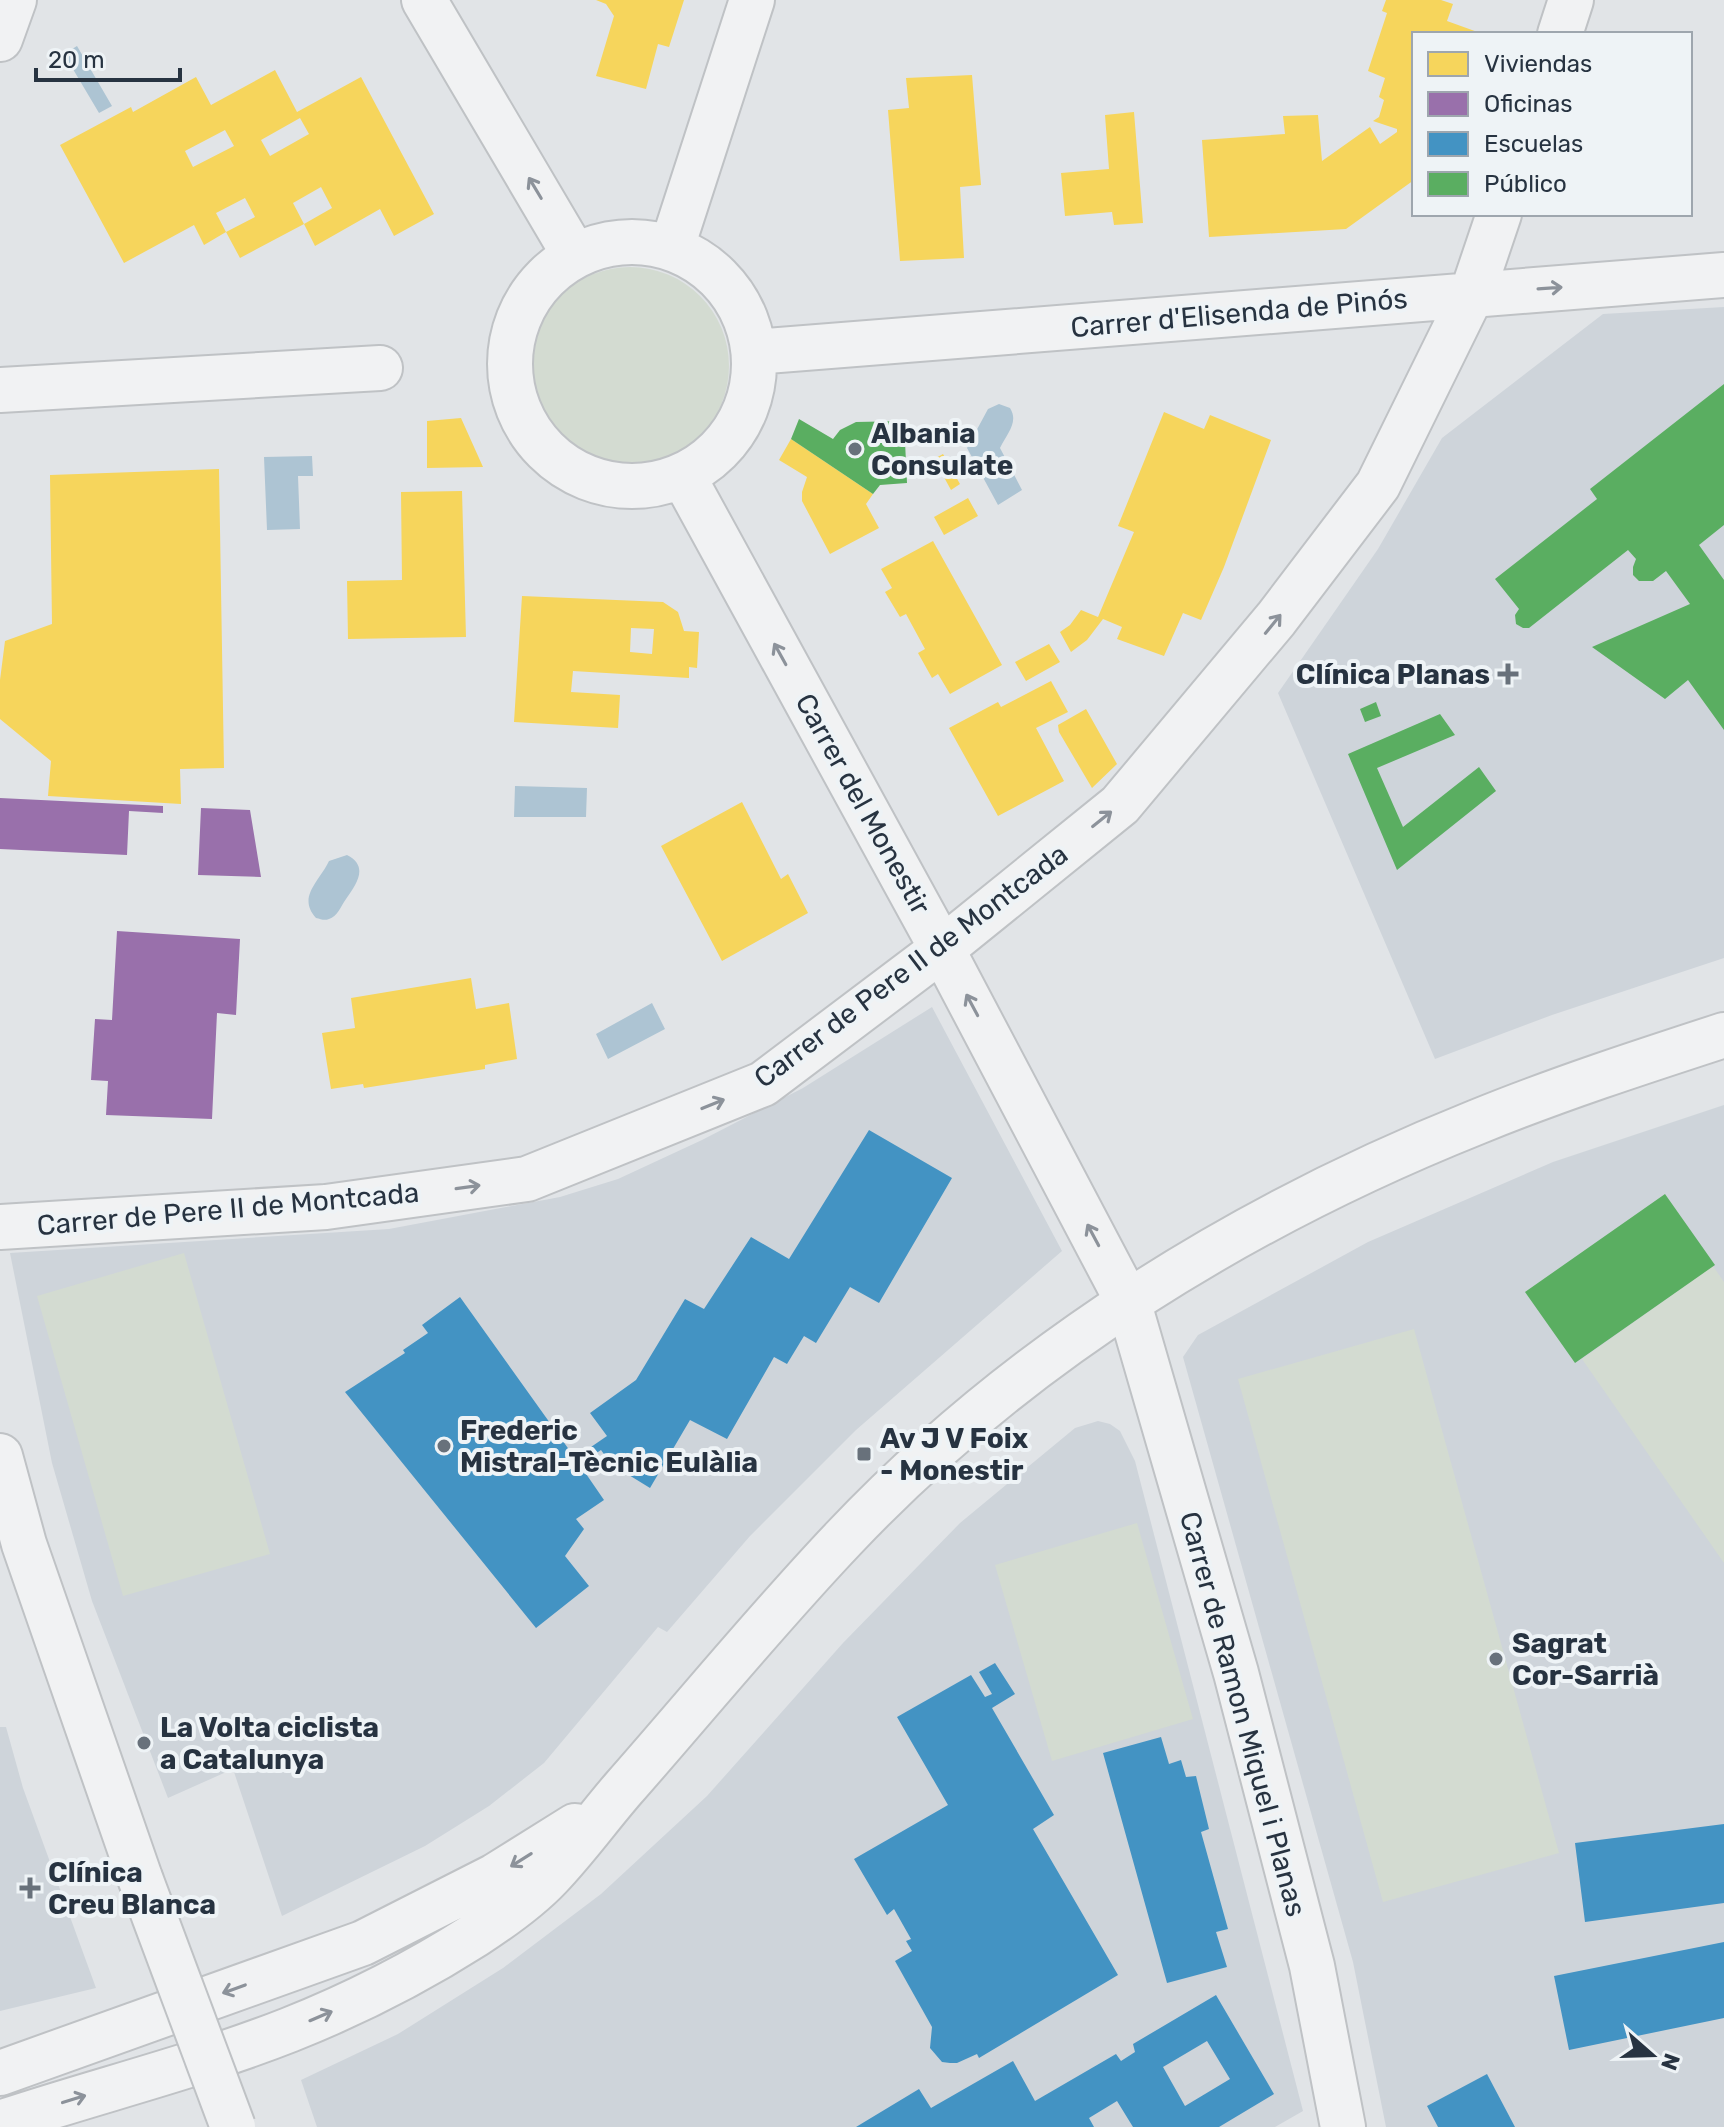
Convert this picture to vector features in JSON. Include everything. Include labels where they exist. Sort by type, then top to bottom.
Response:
[{"type":"street","points":[[0,39],[14,0]]},
{"type":"street","points":[[424,0],[575,256]]},
{"type":"street","points":[[672,247],[752,0]]},
{"type":"street","points":[[1561,32],[1571,0]]},
{"type":"street","name":"Carrer de Pere II de Montcada","points":[[0,1227],[326,1207],[527,1179],[763,1084],[942,949],[1120,805],[1276,619],[1378,485],[1472,294],[1498,216]]},
{"type":"street","points":[[643,241],[672,247],[699,261],[721,279],[744,313],[755,352],[747,406],[731,437],[712,458],[683,476],[647,486],[615,486],[587,479],[549,455],[525,425],[517,405],[510,368],[514,333],[530,297],[575,256],[601,245],[643,241]]},
{"type":"street","name":"Carrer d'Elisenda de Pinós","points":[[755,352],[1724,275]]},
{"type":"street","points":[[0,390],[380,368]]},
{"type":"street","name":"Carrer del Monestir","points":[[683,476],[942,949],[1129,1304]]},
{"type":"street","points":[[0,2123],[288,2030],[396,1979],[477,1934],[546,1880],[776,1610],[849,1532],[920,1464],[1059,1349],[1222,1243],[1369,1169],[1477,1122],[1724,1035]]},
{"type":"street","name":"Carrer de Ramon Miquel i Planas","points":[[1129,1304],[1236,1673],[1312,1966],[1343,2127]]},
{"type":"street","points":[[0,1456],[24,1544],[140,1878],[233,2127]]},
{"type":"street","points":[[0,2073],[363,1943],[495,1876],[611,1804]]},
{"type":"shaded area","points":[[630,267],[668,275],[700,296],[721,328],[729,366],[721,404],[700,436],[668,457],[630,465],[592,457],[560,436],[539,404],[531,366],[539,328],[560,296],[592,275]]},
{"type":"shaded area","name":"Clínica Planas","points":[[1724,307],[1724,958],[1552,1015],[1435,1059],[1278,693],[1378,549],[1442,438],[1603,314]]},
{"type":"shaded area","name":"Frederic Mistral-Tècnic Eulàlia","points":[[932,1007],[1062,1251],[856,1430],[750,1536],[667,1632],[658,1627],[544,1763],[489,1806],[425,1846],[282,1916],[233,1769],[168,1798],[92,1601],[52,1463],[10,1253],[389,1229],[560,1197],[618,1179],[702,1140],[803,1088]]},
{"type":"shaded area","name":"Sagrat Cor-Sarrià","points":[[1724,1105],[1724,2127],[1386,2127],[1353,1962],[1183,1357],[1198,1335],[1368,1242],[1553,1162]]},
{"type":"shaded area","points":[[184,1253],[270,1554],[123,1596],[37,1296]]},
{"type":"shaded area","points":[[1713,1266],[1724,1282],[1724,1563],[1582,1359]]},
{"type":"shaded area","points":[[1414,1329],[1559,1853],[1383,1902],[1238,1379]]},
{"type":"shaded area","points":[[1098,1421],[1120,1431],[1135,1461],[1303,2111],[1275,2127],[317,2127],[301,2080],[398,2034],[503,1968],[601,1894],[707,1796],[843,1643],[960,1523],[1075,1428]]},
{"type":"shaded area","points":[[1137,1523],[1193,1719],[1052,1761],[995,1565]]},
{"type":"shaded area","name":"Clínica Creu Blanca","points":[[0,1727],[6,1727],[23,1788],[96,1988],[0,2011]]},
{"type":"water","points":[[77,46],[112,106],[99,113],[64,54]]},
{"type":"water","points":[[999,404],[1010,408],[1013,418],[1000,448],[1022,490],[998,505],[967,448],[988,409]]},
{"type":"water","points":[[312,456],[313,476],[298,476],[300,529],[267,530],[264,457]]},
{"type":"water","points":[[515,786],[587,788],[586,817],[514,817]]},
{"type":"water","points":[[347,855],[358,864],[357,881],[332,918],[316,918],[309,896],[329,861]]},
{"type":"water","points":[[652,1003],[665,1029],[608,1059],[596,1034]]},
{"type":"building: Viviendas","points":[[596,0],[684,0],[669,47],[658,44],[646,89],[596,76],[614,16],[606,4]]},
{"type":"building: Viviendas","points":[[1386,0],[1441,0],[1453,4],[1447,21],[1477,32],[1412,32],[1412,181],[1346,229],[1209,237],[1202,140],[1285,134],[1283,116],[1318,115],[1322,161],[1370,127],[1380,144],[1397,132],[1397,129],[1373,121],[1379,117],[1384,100],[1379,97],[1385,78],[1368,71],[1387,13],[1382,11]]},
{"type":"building: Viviendas","points":[[275,70],[297,112],[361,77],[434,214],[394,236],[380,209],[315,246],[304,224],[240,258],[226,232],[204,245],[194,225],[124,263],[60,145],[131,107],[133,112],[196,77],[211,105]],"holes":[[[300,118],[309,134],[270,156],[261,140]],[[225,130],[234,146],[193,167],[185,151]],[[321,187],[332,208],[304,224],[293,203]],[[245,198],[255,217],[226,232],[216,213]]]},
{"type":"building: Viviendas","points":[[972,75],[981,185],[960,187],[964,258],[900,261],[888,110],[909,108],[906,78]]},
{"type":"building: Viviendas","points":[[1134,112],[1143,223],[1114,225],[1112,212],[1065,216],[1061,173],[1109,169],[1105,115]]},
{"type":"building: Viviendas","points":[[1164,412],[1204,429],[1210,415],[1271,440],[1224,567],[1201,620],[1183,613],[1164,656],[1117,639],[1122,627],[1103,619],[1087,640],[1071,652],[1060,632],[1070,625],[1081,610],[1098,617],[1134,532],[1118,526]]},
{"type":"building: Viviendas","points":[[461,418],[483,467],[427,468],[427,421]]},
{"type":"building: Viviendas","points":[[791,439],[873,494],[866,504],[879,528],[830,554],[802,501],[807,477],[779,460]]},
{"type":"building: Viviendas","points":[[943,454],[960,484],[951,490],[934,459]]},
{"type":"building: Viviendas","points":[[219,469],[224,768],[180,769],[181,804],[48,796],[51,761],[0,719],[0,680],[5,641],[52,624],[50,475]]},
{"type":"building: Viviendas","points":[[462,491],[466,637],[348,639],[347,581],[402,580],[401,492]]},
{"type":"building: Viviendas","points":[[968,498],[978,516],[944,535],[934,517]]},
{"type":"building: Viviendas","points":[[933,541],[1002,665],[950,694],[938,674],[932,678],[918,653],[925,649],[906,614],[900,617],[885,592],[892,588],[881,569]]},
{"type":"building: Viviendas","points":[[522,596],[663,602],[678,612],[684,631],[699,632],[697,668],[689,667],[689,678],[573,671],[571,692],[620,695],[618,728],[514,722]],"holes":[[[631,628],[654,629],[652,654],[630,652]]]},
{"type":"building: Viviendas","points":[[1049,644],[1060,662],[1026,681],[1015,662]]},
{"type":"building: Viviendas","points":[[1051,681],[1068,712],[1036,728],[1064,781],[998,816],[949,728],[998,702],[1001,707]]},
{"type":"building: Viviendas","points":[[1086,709],[1117,764],[1092,788],[1059,732],[1058,725]]},
{"type":"building: Viviendas","points":[[742,802],[781,879],[788,874],[808,913],[722,961],[661,846]]},
{"type":"building: Viviendas","points":[[471,978],[476,1009],[509,1003],[517,1059],[485,1065],[485,1069],[364,1088],[363,1084],[331,1089],[322,1033],[355,1028],[351,998]]},
{"type":"building: Oficinas","points":[[0,798],[163,806],[163,813],[129,811],[127,855],[0,849]]},
{"type":"building: Oficinas","points":[[201,808],[250,810],[261,877],[198,875]]},
{"type":"building: Oficinas","points":[[117,931],[240,939],[236,1015],[217,1013],[212,1119],[106,1115],[108,1081],[91,1080],[95,1019],[112,1020]]},
{"type":"building: Escuelas","points":[[869,1130],[952,1178],[879,1303],[850,1287],[816,1343],[804,1336],[787,1364],[774,1357],[727,1439],[690,1420],[650,1488],[611,1464],[601,1450],[595,1454],[597,1459],[582,1468],[604,1500],[576,1519],[584,1529],[565,1556],[589,1586],[536,1628],[345,1392],[405,1353],[403,1350],[428,1333],[422,1325],[460,1297],[575,1458],[607,1436],[590,1413],[636,1380],[685,1299],[704,1309],[751,1237],[789,1259]]},
{"type":"building: Escuelas","points":[[995,1663],[1015,1694],[992,1708],[1054,1815],[1033,1829],[1118,1975],[979,2058],[977,2054],[950,2063],[942,2062],[930,2048],[932,2027],[895,1961],[912,1951],[906,1941],[911,1939],[894,1909],[887,1915],[854,1859],[948,1805],[897,1717],[971,1675],[985,1697],[992,1694],[979,1672]]},
{"type":"building: Escuelas","points":[[1161,1737],[1169,1764],[1181,1760],[1186,1777],[1196,1776],[1209,1829],[1201,1832],[1228,1929],[1216,1932],[1227,1967],[1167,1983],[1103,1753]]},
{"type":"building: Escuelas","points":[[1724,1824],[1724,1903],[1585,1922],[1575,1843]]},
{"type":"building: Escuelas","points":[[1724,1942],[1724,2018],[1569,2050],[1554,1976]]},
{"type":"building: Escuelas","points":[[1216,1995],[1274,2094],[1219,2127],[1133,2127],[1117,2101],[1089,2118],[1094,2127],[856,2127],[919,2089],[931,2108],[1013,2061],[1035,2101],[1116,2054],[1121,2061],[1135,2052],[1133,2044]],"holes":[[[1207,2041],[1230,2079],[1185,2106],[1163,2067]]]},
{"type":"building: Escuelas","points":[[1487,2074],[1515,2127],[1438,2127],[1427,2106]]},
{"type":"building: Público","points":[[1724,384],[1724,525],[1699,545],[1724,580],[1724,730],[1688,680],[1665,699],[1592,647],[1690,604],[1666,571],[1653,581],[1639,581],[1633,575],[1636,559],[1628,550],[1529,628],[1516,624],[1515,615],[1519,609],[1495,579],[1597,499],[1590,489]]},
{"type":"building: Público","name":"Albania Consulate","points":[[799,419],[833,439],[840,430],[856,422],[904,421],[907,483],[880,485],[873,494],[791,439]]},
{"type":"building: Público","points":[[1376,702],[1381,716],[1365,722],[1360,709]]},
{"type":"building: Público","points":[[1440,714],[1455,735],[1377,768],[1403,827],[1479,767],[1496,791],[1397,870],[1348,754]]},
{"type":"building: Público","points":[[1665,1194],[1715,1265],[1575,1363],[1525,1292]]},
{"type":"place","name":"Albania Consulate","points":[[855,449]]},
{"type":"place","name":"Clínica Planas","points":[[1508,674]]},
{"type":"place","name":"Frederic Mistral-Tècnic Eulàlia","points":[[444,1446]]},
{"type":"place","name":"Av J V Foix - Monestir","points":[[864,1454]]},
{"type":"place","name":"Sagrat Cor-Sarrià","points":[[1496,1659]]},
{"type":"place","name":"La Volta ciclista a Catalunya","points":[[144,1743]]},
{"type":"place","name":"Clínica Creu Blanca","points":[[30,1888]]}]
